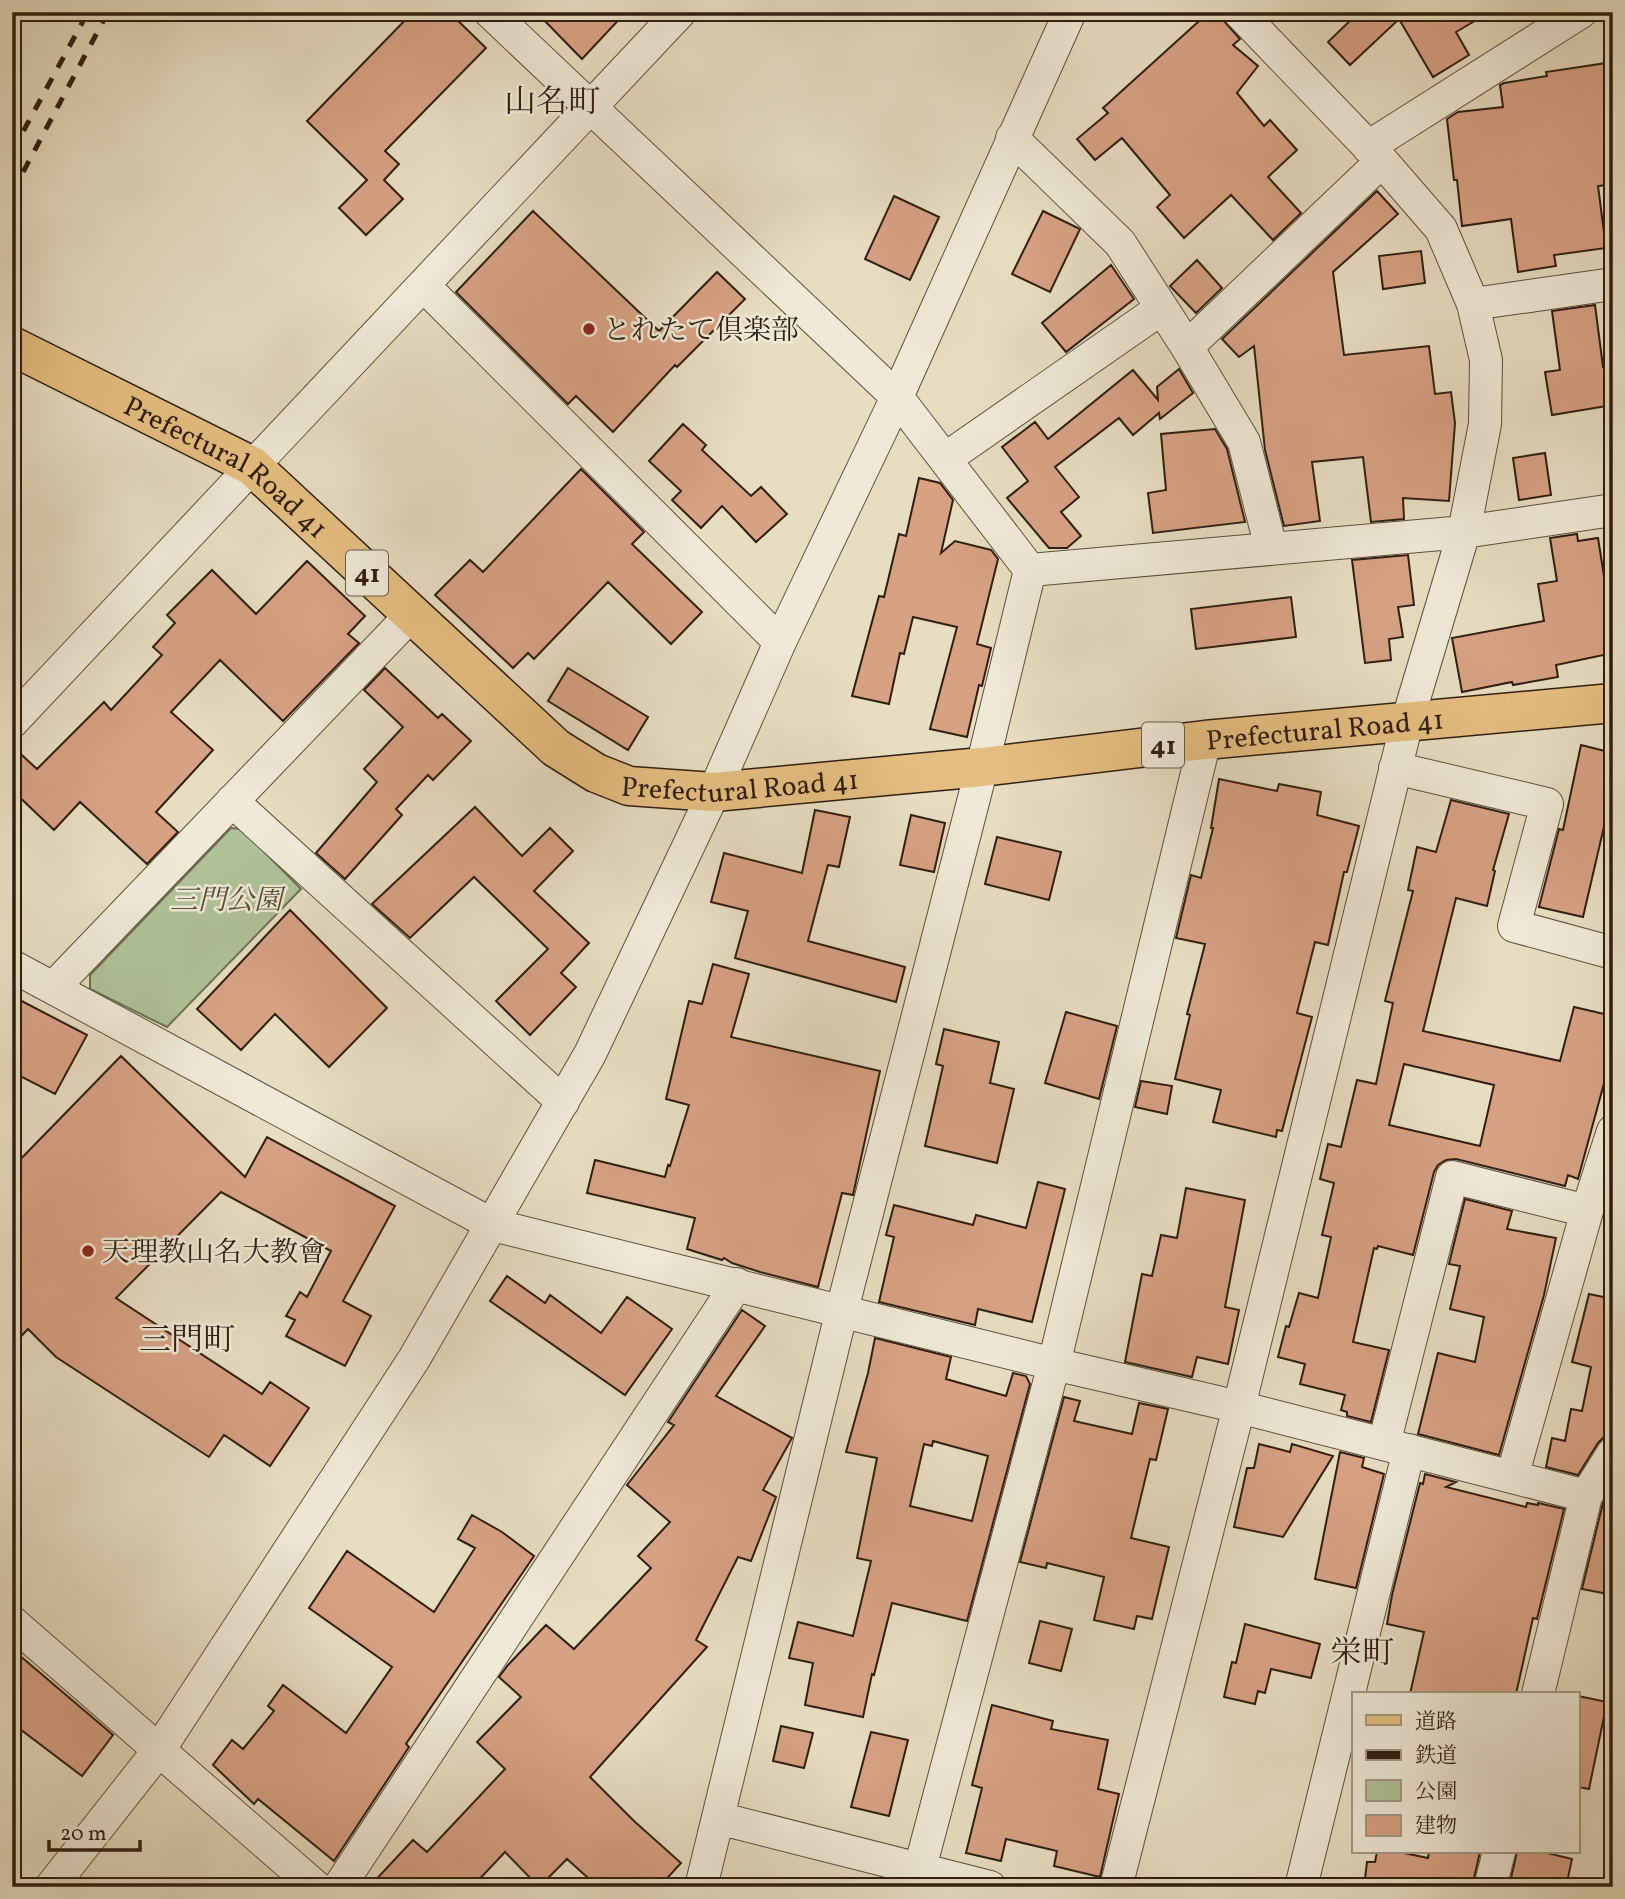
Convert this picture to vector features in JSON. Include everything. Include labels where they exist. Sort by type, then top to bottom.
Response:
[{"type":"main road","name":"Prefectural Road 41","points":[[12,346],[253,466],[556,748],[596,772],[629,786],[714,792],[982,767],[1206,740],[1613,703]]},
{"type":"street","points":[[490,12],[897,397],[1030,570]]},
{"type":"street","points":[[12,722],[680,12]]},
{"type":"street","points":[[51,1887],[159,1750],[414,1359],[590,1054],[714,792],[780,642],[897,397],[1070,12]]},
{"type":"street","points":[[1116,1887],[1239,1407],[1395,768],[1464,532],[1485,424],[1486,360],[1472,304],[1441,229],[1375,154],[1239,12]]},
{"type":"street","points":[[1187,347],[1375,154],[1581,12]]},
{"type":"street","points":[[1012,138],[1120,243],[1187,347],[1244,442],[1271,548]]},
{"type":"street","points":[[1472,304],[1613,284]]},
{"type":"street","points":[[423,285],[780,642]]},
{"type":"street","points":[[945,459],[1162,308]]},
{"type":"street","points":[[1030,570],[1464,532],[1613,510]]},
{"type":"street","points":[[701,1887],[842,1310],[1030,570]]},
{"type":"street","points":[[53,988],[411,614]]},
{"type":"street","points":[[918,1878],[1054,1364],[1206,740]]},
{"type":"street","points":[[1395,768],[1547,804],[1514,926],[1613,953]]},
{"type":"street","points":[[232,802],[563,1102]]},
{"type":"street","points":[[12,966],[493,1225],[1239,1407],[1587,1496]]},
{"type":"street","points":[[1512,1477],[1587,1211],[1613,1131]]},
{"type":"street","points":[[1301,1887],[1452,1177],[1587,1211]]},
{"type":"street","points":[[339,1887],[737,1284]]},
{"type":"street","points":[[1538,1692],[1587,1496],[1613,1453]]},
{"type":"street","points":[[12,1622],[316,1887]]},
{"type":"street","points":[[718,1818],[918,1878],[990,1887]]},
{"type":"street","points":[[1490,1887],[1498,1854]]},
{"type":"green space","name":"三門公園","points":[[231,828],[242,829],[301,889],[167,1027],[90,989],[90,975]]},
{"type":"building","points":[[413,12],[449,12],[486,48],[385,151],[399,164],[384,180],[403,199],[366,235],[339,208],[367,180],[307,121]]},
{"type":"building","points":[[536,12],[626,12],[582,59]]},
{"type":"building","points":[[1209,12],[1216,12],[1240,39],[1233,45],[1258,66],[1237,93],[1264,126],[1270,120],[1297,150],[1268,177],[1301,213],[1273,240],[1231,195],[1184,238],[1157,207],[1170,195],[1122,138],[1095,160],[1077,139],[1108,113],[1103,108]]},
{"type":"building","points":[[1359,12],[1490,12],[1456,32],[1469,55],[1433,77],[1399,19],[1350,65],[1328,42]]},
{"type":"building","points":[[1613,62],[1613,184],[1598,186],[1606,248],[1554,255],[1556,266],[1518,272],[1511,219],[1462,226],[1447,119],[1458,112],[1503,107],[1500,85],[1504,83],[1547,76],[1546,72]]},
{"type":"building","points":[[1377,191],[1398,214],[1333,272],[1344,355],[1429,346],[1435,394],[1451,392],[1455,423],[1449,501],[1403,498],[1404,519],[1371,522],[1363,457],[1312,462],[1320,521],[1284,526],[1265,450],[1254,346],[1239,357],[1222,339]]},
{"type":"building","points":[[894,196],[939,217],[910,280],[865,259]]},
{"type":"building","points":[[533,211],[659,331],[717,272],[745,299],[677,367],[675,365],[613,432],[576,396],[568,404],[456,292]]},
{"type":"building","points":[[1043,211],[1080,229],[1050,292],[1012,274]]},
{"type":"building","points":[[1421,251],[1425,283],[1383,289],[1379,256]]},
{"type":"building","points":[[1197,260],[1222,288],[1196,313],[1170,286]]},
{"type":"building","points":[[1111,265],[1134,299],[1066,352],[1042,323]]},
{"type":"building","points":[[1595,305],[1603,367],[1613,366],[1613,405],[1552,415],[1545,372],[1560,370],[1552,311]]},
{"type":"building","points":[[1179,369],[1193,393],[1160,419],[1159,413],[1133,435],[1119,418],[1055,467],[1079,497],[1061,512],[1081,536],[1067,548],[1049,548],[1007,498],[1028,481],[1002,447],[1035,422],[1048,439],[1133,370],[1158,400],[1157,387]]},
{"type":"building","points":[[683,424],[706,445],[702,450],[751,496],[761,487],[787,514],[756,542],[722,506],[701,528],[672,500],[681,491],[649,461]]},
{"type":"building","points":[[1215,429],[1227,449],[1245,522],[1153,533],[1148,493],[1166,490],[1161,434]]},
{"type":"building","points":[[1545,453],[1551,495],[1519,500],[1513,458]]},
{"type":"building","points":[[581,469],[644,532],[632,544],[702,612],[671,644],[608,582],[534,659],[528,653],[513,668],[435,595],[470,560],[483,572]]},
{"type":"building","points":[[919,478],[940,483],[953,500],[941,553],[955,541],[991,550],[998,559],[977,644],[991,648],[967,737],[930,729],[957,627],[913,617],[904,654],[900,653],[889,704],[852,696],[879,596],[884,597],[899,534],[906,536]]},
{"type":"building","points":[[1577,534],[1578,541],[1598,538],[1609,608],[1613,607],[1613,653],[1556,665],[1558,677],[1513,685],[1512,682],[1462,692],[1452,638],[1544,621],[1538,584],[1557,581],[1550,538]]},
{"type":"building","points":[[1408,555],[1414,605],[1398,607],[1403,637],[1389,639],[1391,660],[1365,663],[1352,560]]},
{"type":"building","points":[[307,561],[365,616],[348,634],[359,643],[283,721],[220,660],[171,712],[213,750],[156,812],[178,832],[147,864],[80,802],[54,830],[12,790],[12,746],[37,769],[104,702],[111,710],[162,655],[153,647],[175,623],[167,615],[212,570],[256,614]]},
{"type":"building","points":[[1291,597],[1296,637],[1196,649],[1191,609]]},
{"type":"building","points":[[385,668],[438,718],[442,714],[471,741],[433,780],[428,775],[396,809],[402,815],[345,879],[316,853],[377,782],[364,769],[403,727],[364,690]]},
{"type":"building","points":[[568,668],[648,717],[628,750],[548,701]]},
{"type":"building","points":[[1581,745],[1613,753],[1613,802],[1608,819],[1606,818],[1583,917],[1539,907],[1559,829],[1563,830]]},
{"type":"building","points":[[1219,779],[1277,791],[1279,784],[1321,792],[1317,815],[1359,826],[1347,872],[1344,872],[1328,945],[1315,942],[1297,1013],[1312,1017],[1282,1131],[1277,1130],[1276,1137],[1213,1122],[1221,1090],[1175,1079],[1190,1015],[1187,1014],[1205,944],[1176,938],[1191,875],[1201,878],[1213,828]]},
{"type":"building","points":[[1451,800],[1509,814],[1493,870],[1495,871],[1487,906],[1456,898],[1423,1031],[1560,1061],[1574,1007],[1613,1016],[1613,1066],[1609,1065],[1578,1179],[1568,1175],[1565,1186],[1456,1159],[1446,1160],[1438,1165],[1434,1172],[1413,1255],[1378,1246],[1377,1249],[1374,1248],[1353,1342],[1389,1350],[1371,1422],[1347,1416],[1347,1412],[1341,1410],[1345,1395],[1300,1384],[1305,1364],[1278,1357],[1299,1293],[1318,1298],[1331,1237],[1322,1235],[1334,1183],[1320,1179],[1328,1144],[1341,1147],[1357,1080],[1376,1084],[1393,1003],[1385,1001],[1413,891],[1408,890],[1417,847],[1436,852]],"holes":[[[1404,1064],[1494,1085],[1480,1146],[1389,1125]]]},
{"type":"building","points":[[475,807],[522,856],[550,828],[573,851],[534,891],[589,943],[561,973],[576,987],[530,1035],[496,1001],[548,949],[474,877],[410,938],[372,904]]},
{"type":"building","points":[[815,810],[850,817],[839,867],[828,865],[808,941],[905,967],[896,1002],[735,958],[748,911],[711,902],[724,853],[802,873]]},
{"type":"building","points":[[911,815],[945,823],[934,872],[900,865]]},
{"type":"building","points":[[997,837],[1061,852],[1049,900],[985,884]]},
{"type":"building","points":[[290,910],[387,1008],[329,1067],[275,1014],[241,1050],[197,1009]]},
{"type":"building","points":[[713,964],[749,974],[731,1037],[880,1071],[853,1195],[842,1193],[818,1287],[687,1249],[695,1218],[587,1193],[595,1160],[665,1177],[689,1105],[666,1099],[689,1001],[702,1004]]},
{"type":"building","points":[[12,996],[87,1035],[55,1094],[12,1072]]},
{"type":"building","points":[[1066,1012],[1117,1026],[1099,1099],[1045,1083]]},
{"type":"building","points":[[944,1029],[999,1042],[990,1083],[1014,1089],[997,1163],[925,1146],[943,1066],[936,1064]]},
{"type":"building","points":[[121,1056],[245,1177],[267,1137],[395,1206],[343,1301],[371,1316],[345,1366],[286,1336],[295,1320],[286,1316],[300,1292],[307,1297],[331,1251],[221,1192],[116,1298],[262,1394],[270,1382],[309,1408],[270,1466],[224,1435],[209,1457],[56,1357],[28,1329],[12,1346],[12,1168]]},
{"type":"building","points":[[1141,1081],[1172,1086],[1167,1114],[1135,1107]]},
{"type":"building","points":[[1038,1182],[1065,1189],[1032,1322],[978,1309],[975,1325],[879,1302],[894,1237],[886,1235],[894,1205],[973,1225],[976,1215],[1026,1228]]},
{"type":"building","points":[[1186,1188],[1245,1200],[1225,1307],[1239,1310],[1228,1364],[1197,1357],[1192,1377],[1125,1362],[1142,1274],[1152,1276],[1161,1235],[1177,1238]]},
{"type":"building","points":[[1465,1199],[1512,1211],[1507,1229],[1556,1238],[1544,1295],[1499,1455],[1418,1434],[1438,1353],[1475,1362],[1484,1317],[1450,1309],[1460,1266],[1449,1264]]},
{"type":"building","points":[[507,1276],[545,1303],[550,1295],[601,1333],[627,1297],[672,1329],[625,1395],[490,1301]]},
{"type":"building","points":[[1589,1294],[1613,1299],[1609,1317],[1613,1317],[1613,1435],[1604,1437],[1598,1443],[1578,1475],[1546,1467],[1552,1438],[1565,1441],[1571,1409],[1582,1411],[1591,1367],[1572,1362]]},
{"type":"building","points":[[742,1310],[765,1326],[716,1396],[792,1438],[763,1490],[776,1497],[751,1561],[738,1557],[696,1640],[707,1647],[590,1777],[681,1863],[659,1887],[598,1887],[567,1859],[539,1887],[505,1852],[472,1887],[369,1887],[413,1840],[427,1852],[505,1769],[477,1742],[521,1697],[499,1677],[508,1665],[546,1625],[574,1649],[651,1568],[638,1556],[670,1522],[627,1485],[674,1425],[668,1422]]},
{"type":"building","points":[[875,1338],[951,1357],[946,1379],[1006,1396],[1013,1373],[1026,1376],[1030,1384],[967,1621],[892,1603],[863,1717],[805,1705],[813,1663],[789,1658],[798,1622],[853,1636],[871,1561],[857,1558],[877,1458],[846,1452]],"holes":[[[933,1441],[988,1456],[972,1521],[910,1506],[924,1444],[932,1446]]]},
{"type":"building","points":[[1064,1397],[1080,1401],[1074,1421],[1132,1434],[1139,1403],[1168,1409],[1156,1460],[1150,1459],[1131,1538],[1169,1547],[1152,1619],[1137,1616],[1134,1629],[1094,1620],[1104,1577],[1047,1563],[1046,1568],[1020,1562]]},
{"type":"building","points":[[1259,1444],[1290,1452],[1292,1444],[1333,1456],[1283,1537],[1234,1527],[1247,1468],[1254,1468]]},
{"type":"building","points":[[1340,1452],[1364,1458],[1362,1467],[1384,1474],[1356,1588],[1315,1579]]},
{"type":"building","points":[[1425,1474],[1456,1482],[1446,1487],[1526,1507],[1527,1503],[1538,1503],[1564,1509],[1537,1619],[1533,1618],[1516,1692],[1410,1692],[1424,1632],[1387,1624],[1420,1483],[1423,1484]]},
{"type":"building","points":[[1613,1488],[1613,1595],[1582,1589],[1603,1503]]},
{"type":"building","points":[[472,1515],[502,1532],[534,1556],[406,1744],[409,1747],[334,1861],[258,1799],[254,1804],[213,1765],[232,1740],[243,1749],[274,1711],[268,1706],[283,1685],[346,1733],[392,1667],[309,1608],[347,1551],[434,1612],[475,1548],[458,1539]]},
{"type":"building","points":[[1040,1621],[1072,1629],[1061,1671],[1029,1663]]},
{"type":"building","points":[[1245,1624],[1320,1644],[1311,1678],[1271,1669],[1265,1693],[1258,1691],[1255,1704],[1224,1697],[1232,1662],[1236,1663]]},
{"type":"building","points":[[12,1649],[113,1735],[82,1776],[12,1723]]},
{"type":"building","points":[[1580,1696],[1607,1702],[1589,1789],[1580,1787]]},
{"type":"building","points":[[992,1705],[1053,1721],[1051,1729],[1108,1740],[1098,1789],[1119,1794],[1100,1877],[1054,1866],[1057,1851],[1006,1839],[1001,1861],[966,1853],[982,1788],[972,1785]]},
{"type":"building","points":[[781,1726],[813,1733],[804,1768],[773,1761]]},
{"type":"building","points":[[871,1732],[908,1740],[889,1816],[851,1807]]},
{"type":"building","points":[[1377,1854],[1409,1854],[1428,1858],[1429,1854],[1480,1854],[1472,1887],[1364,1887],[1367,1862],[1375,1862]]},
{"type":"building","points":[[1517,1854],[1551,1854],[1572,1859],[1566,1887],[1509,1887]]},
{"type":"railway","points":[[12,152],[88,12]]},
{"type":"railway","points":[[12,193],[108,12]]},
{"type":"place","name":"とれたて倶楽部","points":[[589,329]]},
{"type":"place","name":"天理教山名大教會","points":[[88,1251]]},
{"type":"district","name":"山名町","points":[[552,101]]},
{"type":"district","name":"三門町","points":[[187,1339]]},
{"type":"district","name":"栄町","points":[[1362,1652]]}]
